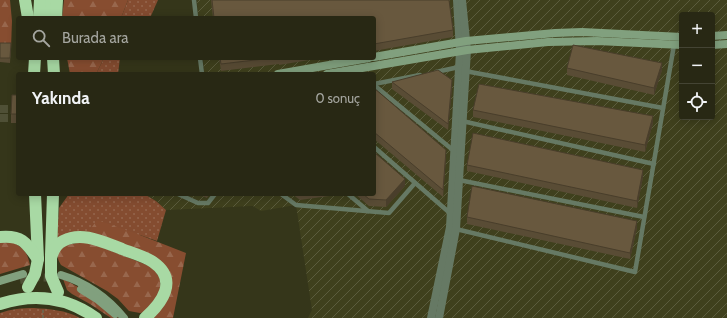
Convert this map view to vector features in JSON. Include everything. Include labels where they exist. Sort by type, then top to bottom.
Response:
[{"type":"highway","points":[[25,0],[28,16]]},
{"type":"highway","points":[[40,0],[40,16]]},
{"type":"highway","points":[[48,0],[48,16]]},
{"type":"highway","points":[[56,16],[57,0]]},
{"type":"highway","points":[[2,304],[24,280],[35,274],[38,259],[36,196]]},
{"type":"highway","points":[[54,196],[51,258],[52,276],[58,292],[73,304],[96,318]]},
{"type":"highway","points":[[0,237],[11,236],[24,240],[38,259]]},
{"type":"highway","points":[[51,258],[58,244],[62,241],[77,237],[99,240],[153,262],[165,279],[165,295],[161,302],[145,318]]},
{"type":"highway","points":[[2,304],[26,299],[43,298],[73,304]]},
{"type":"main road","points":[[376,57],[463,41],[582,32],[679,37]]},
{"type":"main road","points":[[715,36],[727,35]]},
{"type":"main road","points":[[339,72],[464,50],[548,42],[597,41],[678,45]]},
{"type":"main road","points":[[715,45],[727,44]]},
{"type":"main road","points":[[289,72],[358,60]]},
{"type":"main road","points":[[118,318],[97,299],[62,277],[72,278],[101,294],[124,318]]},
{"type":"main road","points":[[0,281],[24,280]]},
{"type":"main road","points":[[0,286],[24,280]]},
{"type":"street","points":[[431,318],[450,227],[454,152],[464,50],[456,0]]},
{"type":"street","points":[[462,0],[463,41]]},
{"type":"street","points":[[439,318],[456,229],[462,122],[462,69]]},
{"type":"lane","points":[[194,0],[196,16]]},
{"type":"lane","points":[[456,229],[635,272],[663,108],[678,45]]},
{"type":"lane","points":[[200,60],[202,72]]},
{"type":"lane","points":[[376,84],[462,69],[663,108]]},
{"type":"lane","points":[[376,86],[454,152]]},
{"type":"lane","points":[[462,122],[654,164]]},
{"type":"lane","points":[[376,149],[451,214]]},
{"type":"lane","points":[[459,180],[644,217]]},
{"type":"lane","points":[[284,196],[296,205],[389,213],[415,183]]},
{"type":"lane","points":[[182,196],[198,203],[208,203],[213,196]]},
{"type":"lane","points":[[350,196],[369,211]]},
{"type":"shaded area","points":[[128,0],[158,0],[151,16],[122,16]]},
{"type":"shaded area","points":[[197,0],[727,0],[727,318],[308,318],[312,310],[296,205],[261,211],[253,206],[166,210],[147,196],[376,196],[376,72],[204,72],[203,60],[376,60],[376,16],[198,16]]},
{"type":"shaded area","points":[[103,60],[120,60],[118,72],[97,72]]},
{"type":"shaded area","points":[[68,196],[147,196],[166,210],[157,241],[140,235],[87,234],[57,239],[59,208]]},
{"type":"shaded area","points":[[17,309],[51,309],[75,315],[80,318],[0,318],[0,313]]},
{"type":"green space","points":[[0,0],[10,0],[12,21],[11,48],[0,47]]},
{"type":"green space","points":[[64,0],[128,0],[122,16],[62,16]]},
{"type":"green space","points":[[67,60],[103,60],[97,72],[70,72]]},
{"type":"green space","points":[[97,220],[186,253],[173,318],[152,318],[167,274],[87,234]]},
{"type":"green space","points":[[11,241],[24,250],[30,265],[0,274],[0,242]]},
{"type":"green space","points":[[89,242],[152,267],[160,278],[161,293],[146,312],[140,313],[129,311],[118,299],[107,291],[61,265],[58,258],[60,249],[71,244]]},
{"type":"green space","points":[[63,279],[92,296],[106,306],[118,318],[111,318],[72,294],[67,290]]},
{"type":"building","points":[[212,0],[449,0],[453,30],[376,44],[376,16],[214,16]]},
{"type":"building","points":[[0,43],[11,43],[10,58],[0,58]]},
{"type":"building","points":[[573,45],[662,63],[654,88],[567,68]]},
{"type":"building","points":[[220,60],[255,60],[221,64]]},
{"type":"building","points":[[438,70],[452,80],[448,124],[392,82]]},
{"type":"building","points":[[479,84],[653,116],[645,145],[473,110]]},
{"type":"building","points":[[376,90],[446,150],[443,190],[376,134]]},
{"type":"building","points":[[12,95],[16,95],[16,114],[11,114]]},
{"type":"building","points":[[473,133],[643,170],[637,201],[467,165]]},
{"type":"building","points":[[376,154],[405,179],[386,200],[369,199],[365,196],[376,196]]},
{"type":"building","points":[[472,186],[637,221],[630,253],[467,217]]},
{"type":"tunnel","points":[[0,109],[16,109]]},
{"type":"tunnel","points":[[0,118],[16,118]]},
{"type":"tunnel","points":[[20,280],[35,277],[55,278]]}]
